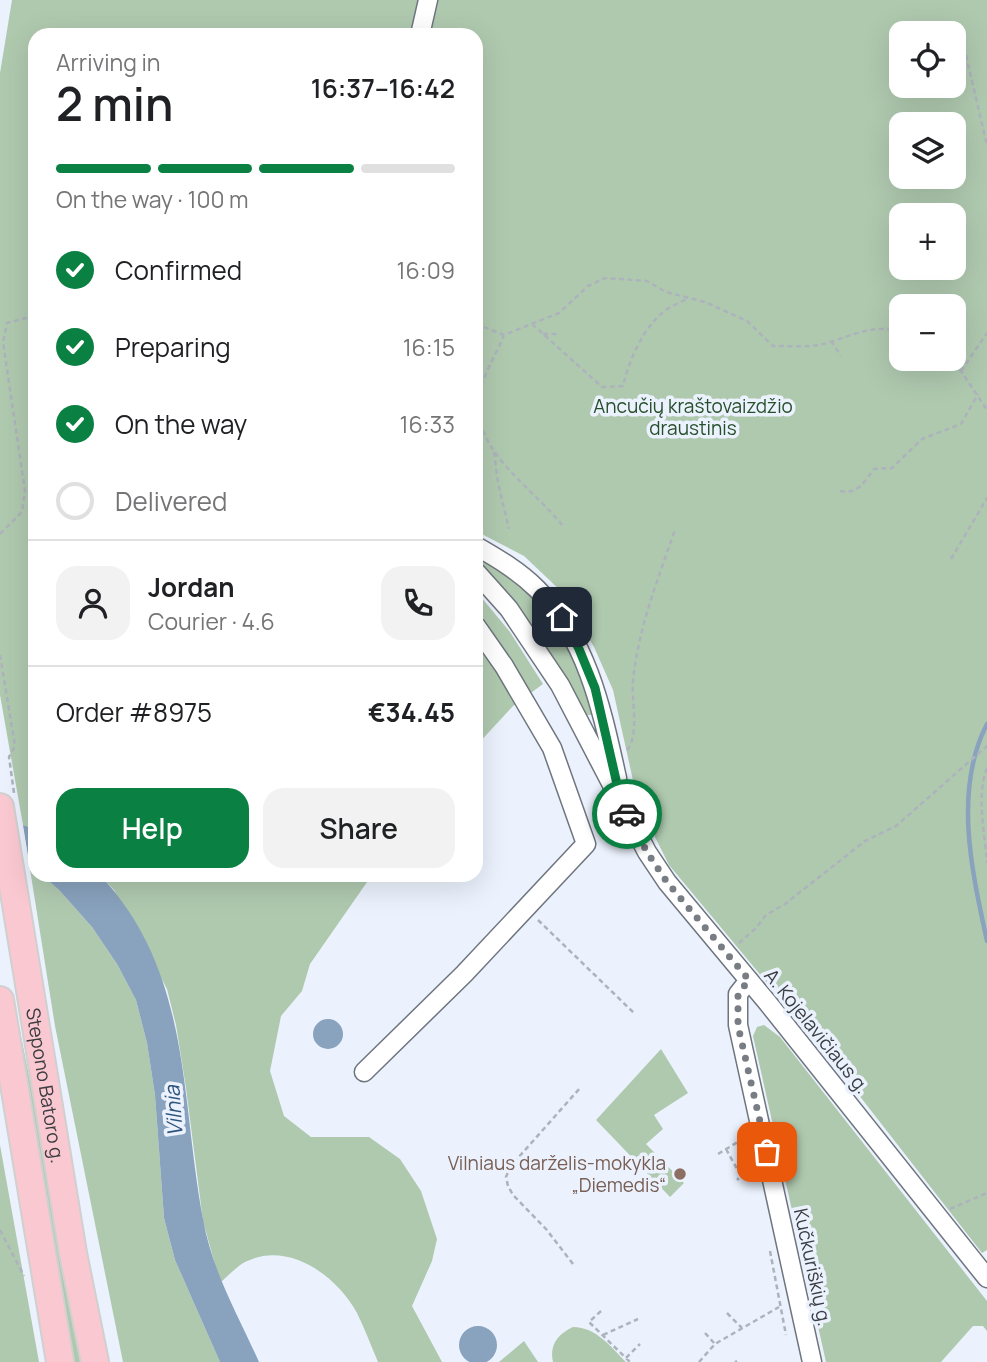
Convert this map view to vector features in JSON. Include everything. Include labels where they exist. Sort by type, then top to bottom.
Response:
[{"type":"main road","name":"Stepono Batoro g.","points":[[0,807],[75,1265],[95,1362]]},
{"type":"main road","name":"Stepono Batoro g.","points":[[0,1000],[60,1362]]},
{"type":"street","points":[[422,28],[428,0]]},
{"type":"street","name":"A. Kojelavičiaus g.","points":[[483,550],[508,565],[536,588],[562,617],[595,688],[622,806]]},
{"type":"street","name":"A. Kojelavičiaus g.","points":[[483,580],[509,609],[560,685],[622,806],[667,882],[749,980],[987,1278]]},
{"type":"street","points":[[364,1072],[464,974],[586,844],[552,748],[504,666],[483,636]]},
{"type":"street","name":"Kučkuriškių g.","points":[[749,980],[738,994],[738,1026],[812,1362]]},
{"type":"path","points":[[966,56],[987,145]]},
{"type":"path","points":[[483,327],[504,335],[532,324],[559,313],[588,286],[605,278],[647,281],[666,292],[705,302],[747,321],[773,346],[818,345],[867,330],[889,328]]},
{"type":"path","points":[[532,324],[602,387],[623,386],[638,346],[649,328],[663,311],[688,298]]},
{"type":"path","points":[[0,534],[22,512],[25,491],[3,342],[7,323],[28,318]]},
{"type":"path","points":[[966,364],[987,333]]},
{"type":"path","points":[[542,334],[559,334]]},
{"type":"path","points":[[483,383],[504,335]]},
{"type":"path","points":[[831,341],[841,356]]},
{"type":"path","points":[[961,371],[987,410]]},
{"type":"path","points":[[840,491],[849,493],[860,488],[874,470],[892,468],[922,439],[961,424],[978,394]]},
{"type":"path","points":[[483,430],[494,452],[562,525]]},
{"type":"path","points":[[494,452],[509,530]]},
{"type":"path","points":[[951,559],[987,498]]},
{"type":"path","points":[[614,766],[631,746],[634,718],[632,682],[645,617],[675,530]]},
{"type":"path","points":[[0,655],[15,746],[9,762]]},
{"type":"path","points":[[727,953],[756,928],[765,915],[785,904],[865,841],[896,826],[987,746]]},
{"type":"path","points":[[987,768],[984,776],[983,812],[987,863]]},
{"type":"path","points":[[525,908],[635,1014]]},
{"type":"path","points":[[573,1264],[546,1229],[513,1195],[506,1177],[510,1167],[580,1088]]},
{"type":"path","points":[[718,1153],[762,1129]]},
{"type":"path","points":[[726,1149],[741,1176],[737,1180]]},
{"type":"path","points":[[938,1214],[987,1193]]},
{"type":"path","points":[[0,1230],[27,1283]]},
{"type":"path","points":[[699,1362],[715,1344],[779,1307]]},
{"type":"path","points":[[601,1311],[589,1322],[629,1362]]},
{"type":"path","points":[[727,1312],[742,1328]]},
{"type":"path","points":[[603,1335],[638,1319]]},
{"type":"path","points":[[705,1334],[715,1344]]},
{"type":"path","points":[[626,1358],[640,1344]]},
{"type":"green space","name":"Ancučių kraštovaizdžio draustinis","points":[[12,0],[987,0],[987,1250],[982,1253],[837,1067],[669,865],[638,803],[613,690],[594,647],[562,592],[524,556],[483,535],[483,28],[28,28],[28,827],[23,825],[0,695],[0,73]]},
{"type":"green space","points":[[483,560],[514,577],[541,603],[577,659],[594,712],[591,715],[583,712],[548,652],[483,565]]},
{"type":"green space","points":[[483,599],[510,632],[543,684],[513,706],[483,738]]},
{"type":"green space","points":[[32,882],[50,882],[92,927],[117,964],[136,1000],[147,1043],[155,1095],[164,1218],[175,1260],[220,1362],[123,1362],[55,1026]]},
{"type":"green space","points":[[107,882],[367,882],[310,964],[302,991],[281,1016],[270,1071],[284,1116],[311,1137],[369,1137],[400,1159],[421,1191],[437,1239],[432,1261],[412,1306],[442,1362],[378,1362],[360,1319],[348,1299],[324,1275],[310,1265],[294,1259],[278,1255],[261,1256],[245,1262],[220,1283],[203,1221],[186,1088],[167,989],[114,890]]},
{"type":"green space","points":[[764,1025],[780,1037],[987,1301],[987,1331],[983,1326],[973,1326],[941,1362],[826,1362],[753,1036],[757,1027]]},
{"type":"green space","points":[[20,1031],[86,1362],[68,1362],[17,1032]]},
{"type":"green space","points":[[661,1049],[688,1093],[654,1115],[663,1129],[646,1144],[684,1183],[670,1197],[596,1120]]},
{"type":"green space","points":[[0,1145],[39,1362],[0,1362]]},
{"type":"green space","points":[[573,1327],[596,1334],[626,1362],[553,1362],[552,1350],[556,1341]]},
{"type":"green space","points":[[524,1341],[538,1362],[499,1362]]},
{"type":"water","points":[[23,825],[28,827],[28,857]]},
{"type":"water","name":"Vilnia","points":[[50,882],[106,882],[130,913],[152,953],[167,995],[177,1038],[207,1238],[227,1292],[259,1362],[220,1362],[175,1260],[164,1218],[155,1095],[147,1043],[136,1000],[117,964],[92,927]]},
{"type":"water","points":[[328,1019],[339,1023],[343,1034],[339,1045],[328,1049],[317,1045],[313,1034],[317,1023]]},
{"type":"water","points":[[471,1328],[485,1328],[495,1338],[495,1352],[485,1362],[471,1362],[461,1352],[461,1338]]},
{"type":"pier","points":[[22,822],[28,867],[19,864],[0,826]]},
{"type":"waterway","points":[[987,724],[977,749],[968,803],[971,859],[987,941]]},
{"type":"way so far","points":[[627,814],[667,882],[749,980],[738,994],[738,1026],[767,1152]]},
{"type":"place","name":"Vilniaus darželis-mokykla „Diemedis“","points":[[680,1174]]},
{"type":"route","points":[[562,617],[595,688],[607,731],[622,806],[627,814]]}]
